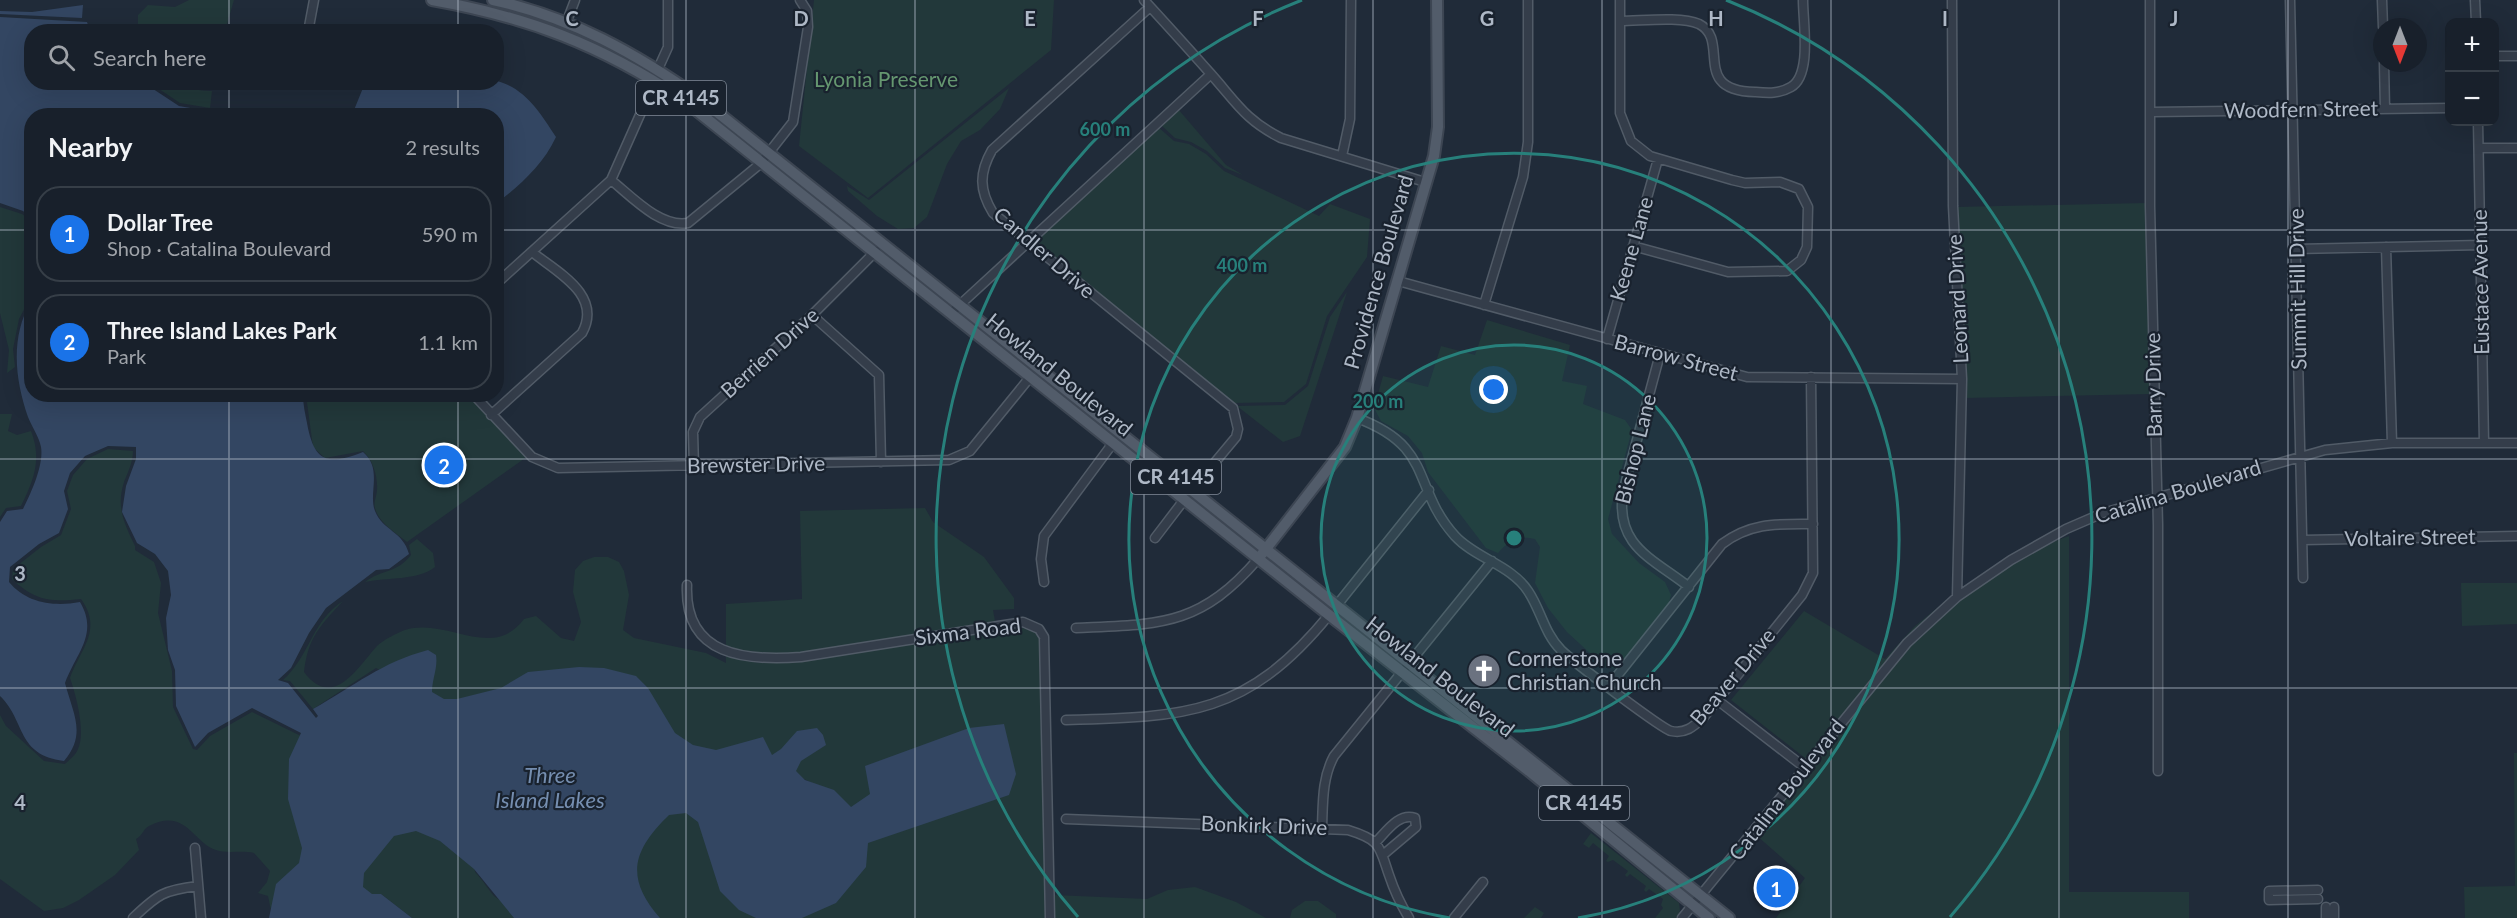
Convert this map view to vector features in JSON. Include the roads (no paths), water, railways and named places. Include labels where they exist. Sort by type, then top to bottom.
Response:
[{"type":"main road","name":"Howland Boulevard","points":[[432,0],[503,14],[547,28],[599,49],[655,81],[762,161],[876,251],[1184,500],[1337,605],[1405,666],[1709,918]]},
{"type":"main road","name":"Howland Boulevard","points":[[493,0],[567,21],[658,69],[771,152],[1191,490],[1329,615],[1405,666],[1463,709],[1730,918]]},
{"type":"main road","name":"Providence Boulevard","points":[[1262,554],[1345,447],[1357,418],[1398,281],[1438,127],[1437,0]]},
{"type":"main road","points":[[638,71],[658,69]]},
{"type":"street","points":[[310,24],[314,0]]},
{"type":"street","points":[[567,21],[575,0]]},
{"type":"street","points":[[658,69],[668,46],[668,0]]},
{"type":"street","points":[[611,180],[657,216],[678,225],[688,223],[762,161],[793,122],[808,27],[807,11],[800,0]]},
{"type":"street","points":[[1342,156],[1350,119],[1351,0]]},
{"type":"street","points":[[1484,305],[1523,177],[1528,142],[1528,0]]},
{"type":"street","points":[[1620,0],[1620,113],[1623,128],[1640,150],[1658,159],[1745,183],[1790,184],[1799,189],[1808,207],[1805,253],[1795,266],[1787,270],[1728,272],[1634,246]]},
{"type":"street","points":[[1620,21],[1688,21],[1700,25],[1707,31],[1716,70],[1725,87],[1736,92],[1779,93],[1793,86],[1804,71],[1803,0]]},
{"type":"street","name":"Leonard Drive","points":[[1952,0],[1953,206],[1962,379],[1957,597]]},
{"type":"street","name":"Barry Drive","points":[[2150,0],[2152,112],[2150,206],[2156,496],[2158,771]]},
{"type":"street","name":"Summit Hill Drive","points":[[2290,0],[2303,578]]},
{"type":"street","points":[[2382,0],[2383,18]]},
{"type":"street","points":[[2475,0],[2476,18]]},
{"type":"street","points":[[1147,4],[1211,74],[1245,116],[1261,128],[1281,138],[1425,182]]},
{"type":"street","name":"Candler Drive","points":[[1147,4],[992,150],[984,164],[981,185],[985,199],[993,213],[1233,408],[1238,429],[1236,437],[1191,490]]},
{"type":"street","points":[[2499,56],[2517,56]]},
{"type":"street","points":[[2384,72],[2385,109]]},
{"type":"street","points":[[951,313],[1211,74]]},
{"type":"street","points":[[504,277],[611,180],[655,81]]},
{"type":"street","name":"Woodfern Street","points":[[2152,112],[2445,108]]},
{"type":"street","name":"Eustace Avenue","points":[[2478,126],[2484,443]]},
{"type":"street","points":[[2479,148],[2517,148]]},
{"type":"street","name":"Keene Lane","points":[[1607,339],[1658,159]]},
{"type":"street","points":[[2296,249],[2481,245]]},
{"type":"street","points":[[2386,247],[2392,443]]},
{"type":"street","name":"Berrien Drive","points":[[694,467],[693,432],[700,417],[812,315],[876,251]]},
{"type":"street","points":[[491,415],[582,333],[587,325],[589,310],[585,298],[532,252]]},
{"type":"street","name":"Barrow Street","points":[[1398,281],[1747,377],[1962,379]]},
{"type":"street","points":[[812,315],[879,375],[881,462]]},
{"type":"street","name":"Bishop Lane","points":[[1660,354],[1623,492],[1620,513],[1623,528],[1636,546],[1689,587]]},
{"type":"street","name":"Brewster Drive","points":[[480,402],[532,457],[558,468],[881,462],[959,458],[970,450],[1031,376]]},
{"type":"street","name":"Beaver Drive","points":[[1357,418],[1379,426],[1396,437],[1420,468],[1429,490],[1455,536],[1492,561],[1528,590],[1548,633],[1562,651],[1659,726],[1670,731],[1689,730],[1703,718],[1802,595],[1813,573],[1811,376]]},
{"type":"street","points":[[1044,582],[1041,559],[1044,536],[1113,443]]},
{"type":"street","name":"Catalina Boulevard","points":[[1682,918],[1774,809],[1804,767],[1906,644],[1957,597],[2011,560],[2066,529],[2103,513],[2156,496],[2325,450],[2392,443],[2517,443]]},
{"type":"street","points":[[1337,605],[1429,490]]},
{"type":"street","points":[[1155,538],[1184,500]]},
{"type":"street","points":[[1609,686],[1722,544],[1735,534],[1766,523],[1813,524]]},
{"type":"street","name":"Voltaire Street","points":[[2303,540],[2517,536]]},
{"type":"street","points":[[1076,628],[1152,624],[1183,617],[1213,602],[1230,590],[1262,554]]},
{"type":"street","points":[[1322,827],[1323,791],[1328,768],[1405,666],[1492,561]]},
{"type":"street","name":"Sixma Road","points":[[687,585],[686,603],[697,628],[718,647],[741,657],[765,659],[801,657],[1023,622],[1039,629],[1044,637],[1050,918]]},
{"type":"street","points":[[1066,720],[1176,715],[1228,699],[1284,664],[1329,615]]},
{"type":"street","points":[[1716,699],[1804,767]]},
{"type":"street","points":[[1375,843],[1401,818],[1409,816],[1415,818],[1416,827],[1384,854]]},
{"type":"street","name":"Bonkirk Drive","points":[[1066,819],[1322,827],[1357,833],[1375,843],[1384,854],[1389,875],[1409,918]]},
{"type":"street","points":[[195,848],[201,918]]},
{"type":"street","points":[[1454,918],[1483,882]]},
{"type":"street","points":[[133,918],[153,899],[169,890],[198,886]]},
{"type":"street","points":[[2269,891],[2318,895],[2269,900],[2269,891]]},
{"type":"street","points":[[2326,918],[2330,907],[2334,918]]},
{"type":"water","points":[[83,5],[82,18],[0,14],[0,11],[32,12]]},
{"type":"water","points":[[0,17],[87,22],[88,24],[24,24],[24,90],[155,90],[179,106],[190,108],[24,108],[24,212],[0,203]]},
{"type":"water","points":[[504,84],[516,90],[531,103],[556,137],[545,157],[504,197],[504,108],[355,108],[362,90],[504,90]]},
{"type":"water","name":"Three Island Lakes","points":[[24,315],[24,402],[304,402],[310,436],[318,453],[331,459],[340,459],[363,452],[369,459],[374,473],[373,504],[375,511],[383,523],[402,540],[409,554],[389,569],[376,570],[326,608],[309,633],[291,668],[278,680],[288,683],[316,718],[318,716],[313,709],[369,675],[396,661],[428,650],[436,655],[432,692],[444,699],[457,699],[501,688],[528,672],[579,667],[604,668],[636,676],[648,688],[675,733],[693,745],[716,750],[763,737],[772,755],[781,749],[797,731],[817,728],[823,735],[826,745],[801,761],[796,771],[805,780],[834,790],[851,807],[870,794],[865,766],[969,728],[1004,724],[1016,774],[1009,795],[868,843],[866,867],[836,903],[802,918],[756,918],[739,910],[720,891],[698,822],[686,813],[669,815],[657,828],[647,841],[638,865],[641,890],[660,918],[514,918],[474,869],[440,841],[416,831],[394,836],[364,873],[363,887],[372,894],[381,894],[412,918],[269,918],[276,884],[299,863],[302,848],[288,799],[289,759],[301,733],[252,708],[208,733],[195,747],[176,706],[175,670],[168,650],[166,618],[171,595],[168,571],[155,554],[137,543],[122,512],[126,486],[136,459],[136,447],[108,446],[85,456],[70,473],[64,491],[68,509],[59,533],[39,544],[10,567],[9,582],[24,595],[41,602],[60,604],[80,602],[85,613],[87,634],[65,683],[77,733],[71,751],[64,761],[49,758],[37,752],[24,736],[0,696],[0,522],[7,511],[23,509],[41,462],[40,443],[28,417],[20,388],[17,344]]},
{"type":"place","name":"Three Island Lakes Park","points":[[444,465]]},
{"type":"place","name":"Cornerstone Christian Church","points":[[1484,671]]},
{"type":"place","name":"Dollar Tree","points":[[1776,888]]},
{"type":"park label","name":"Lyonia Preserve","points":[[886,80]]}]
